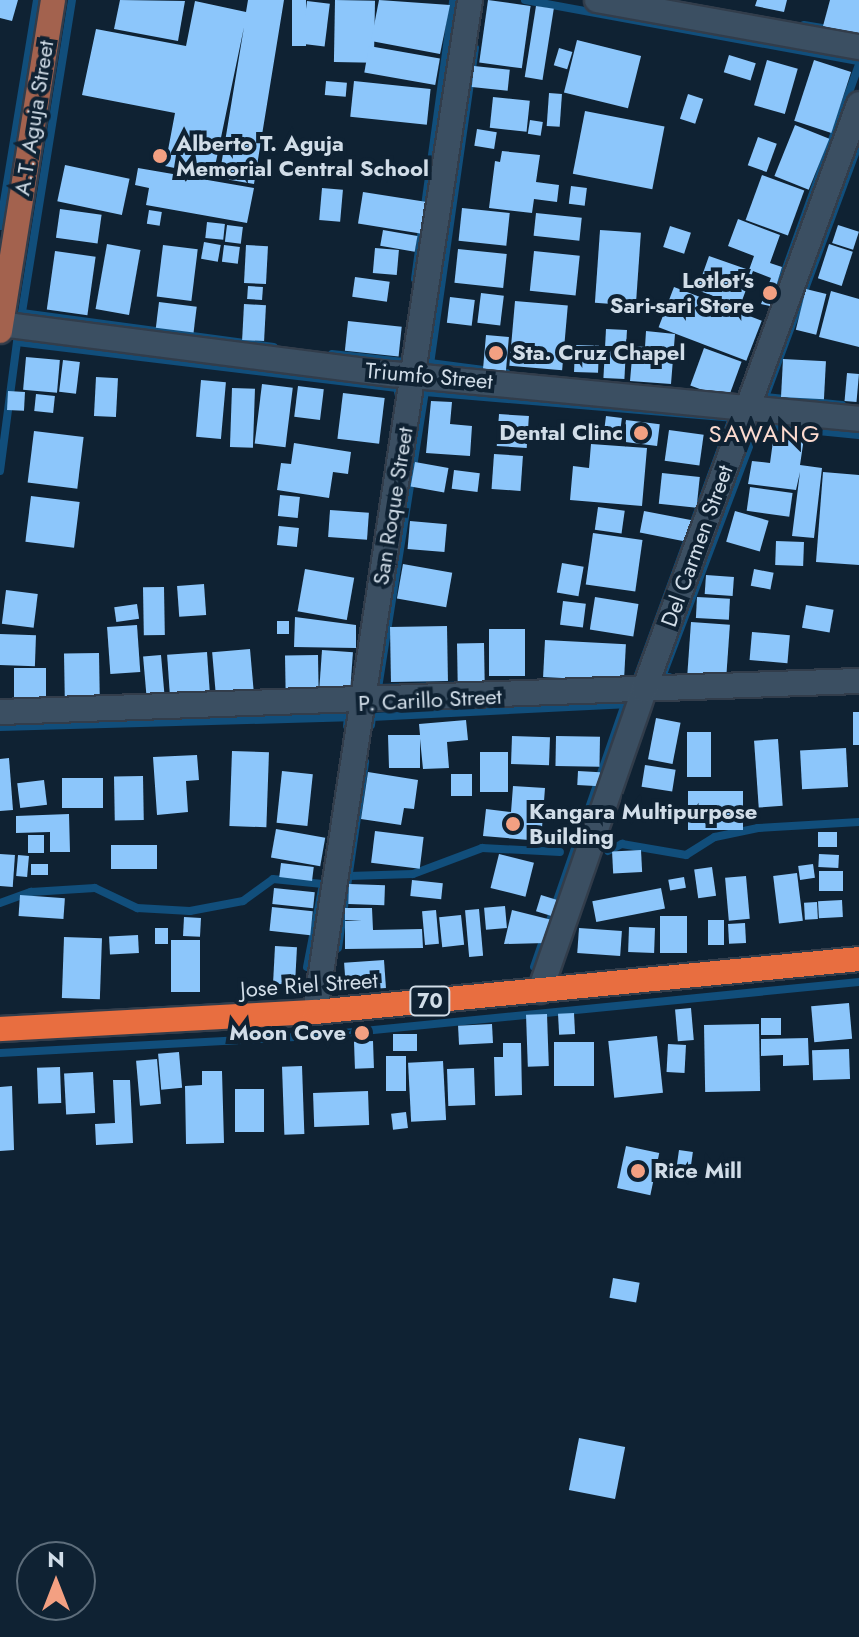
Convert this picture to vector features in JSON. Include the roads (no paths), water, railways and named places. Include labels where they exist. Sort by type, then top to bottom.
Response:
[{"type":"highway","name":"Jose Riel Street","points":[[0,1029],[315,1012],[859,959]]},
{"type":"main road","name":"A.T. Aguja Street","points":[[0,331],[53,0]]},
{"type":"street","name":"San Roque Street","points":[[315,1012],[470,0]]},
{"type":"street","points":[[597,0],[859,47]]},
{"type":"street","name":"Del Carmen Street","points":[[540,991],[644,690],[859,104]]},
{"type":"street","name":"Triumfo Street","points":[[0,324],[413,373],[859,419]]},
{"type":"street","name":"P. Carillo Street","points":[[0,712],[363,703],[859,681]]},
{"type":"waterway","points":[[0,226],[37,0]]},
{"type":"waterway","points":[[72,0],[22,313],[274,347]]},
{"type":"waterway","points":[[415,279],[453,0]]},
{"type":"waterway","points":[[525,0],[859,61]]},
{"type":"waterway","points":[[804,25],[859,34]]},
{"type":"waterway","points":[[475,48],[430,363],[506,373]]},
{"type":"waterway","points":[[780,285],[859,64]]},
{"type":"waterway","points":[[842,405],[765,397],[859,143]]},
{"type":"waterway","points":[[0,471],[17,342],[397,388],[399,396]]},
{"type":"waterway","points":[[332,354],[404,362],[405,356]]},
{"type":"waterway","points":[[425,392],[732,418],[636,680],[378,688],[425,392]]},
{"type":"waterway","points":[[669,677],[662,677],[757,425],[859,435]]},
{"type":"waterway","points":[[371,725],[372,717],[625,704],[534,967]]},
{"type":"waterway","points":[[0,727],[348,717],[347,726]]},
{"type":"waterway","points":[[338,948],[365,762]]},
{"type":"waterway","points":[[608,851],[622,844],[686,855],[715,837],[758,828],[859,822]]},
{"type":"waterway","points":[[349,876],[413,874],[482,848],[560,852]]},
{"type":"waterway","points":[[0,903],[31,892],[95,888],[137,908],[190,911],[243,901],[273,879],[323,884]]},
{"type":"waterway","points":[[307,967],[322,889]]},
{"type":"waterway","points":[[0,1053],[313,1036],[859,982]]},
{"type":"place","name":"Alberto T. Aguja Memorial Central School","points":[[160,156]]},
{"type":"place","name":"Lotlot's Sari-sari Store","points":[[770,293]]},
{"type":"place","name":"Sta. Cruz Chapel","points":[[496,353]]},
{"type":"place","name":"Dental Clinc","points":[[641,433]]},
{"type":"place","name":"Kangara Multipurpose Building","points":[[513,824]]},
{"type":"place","name":"Moon Cove","points":[[362,1033]]},
{"type":"place","name":"Rice Mill","points":[[638,1171]]},
{"type":"district","name":"SAWANG","points":[[765,434]]}]
